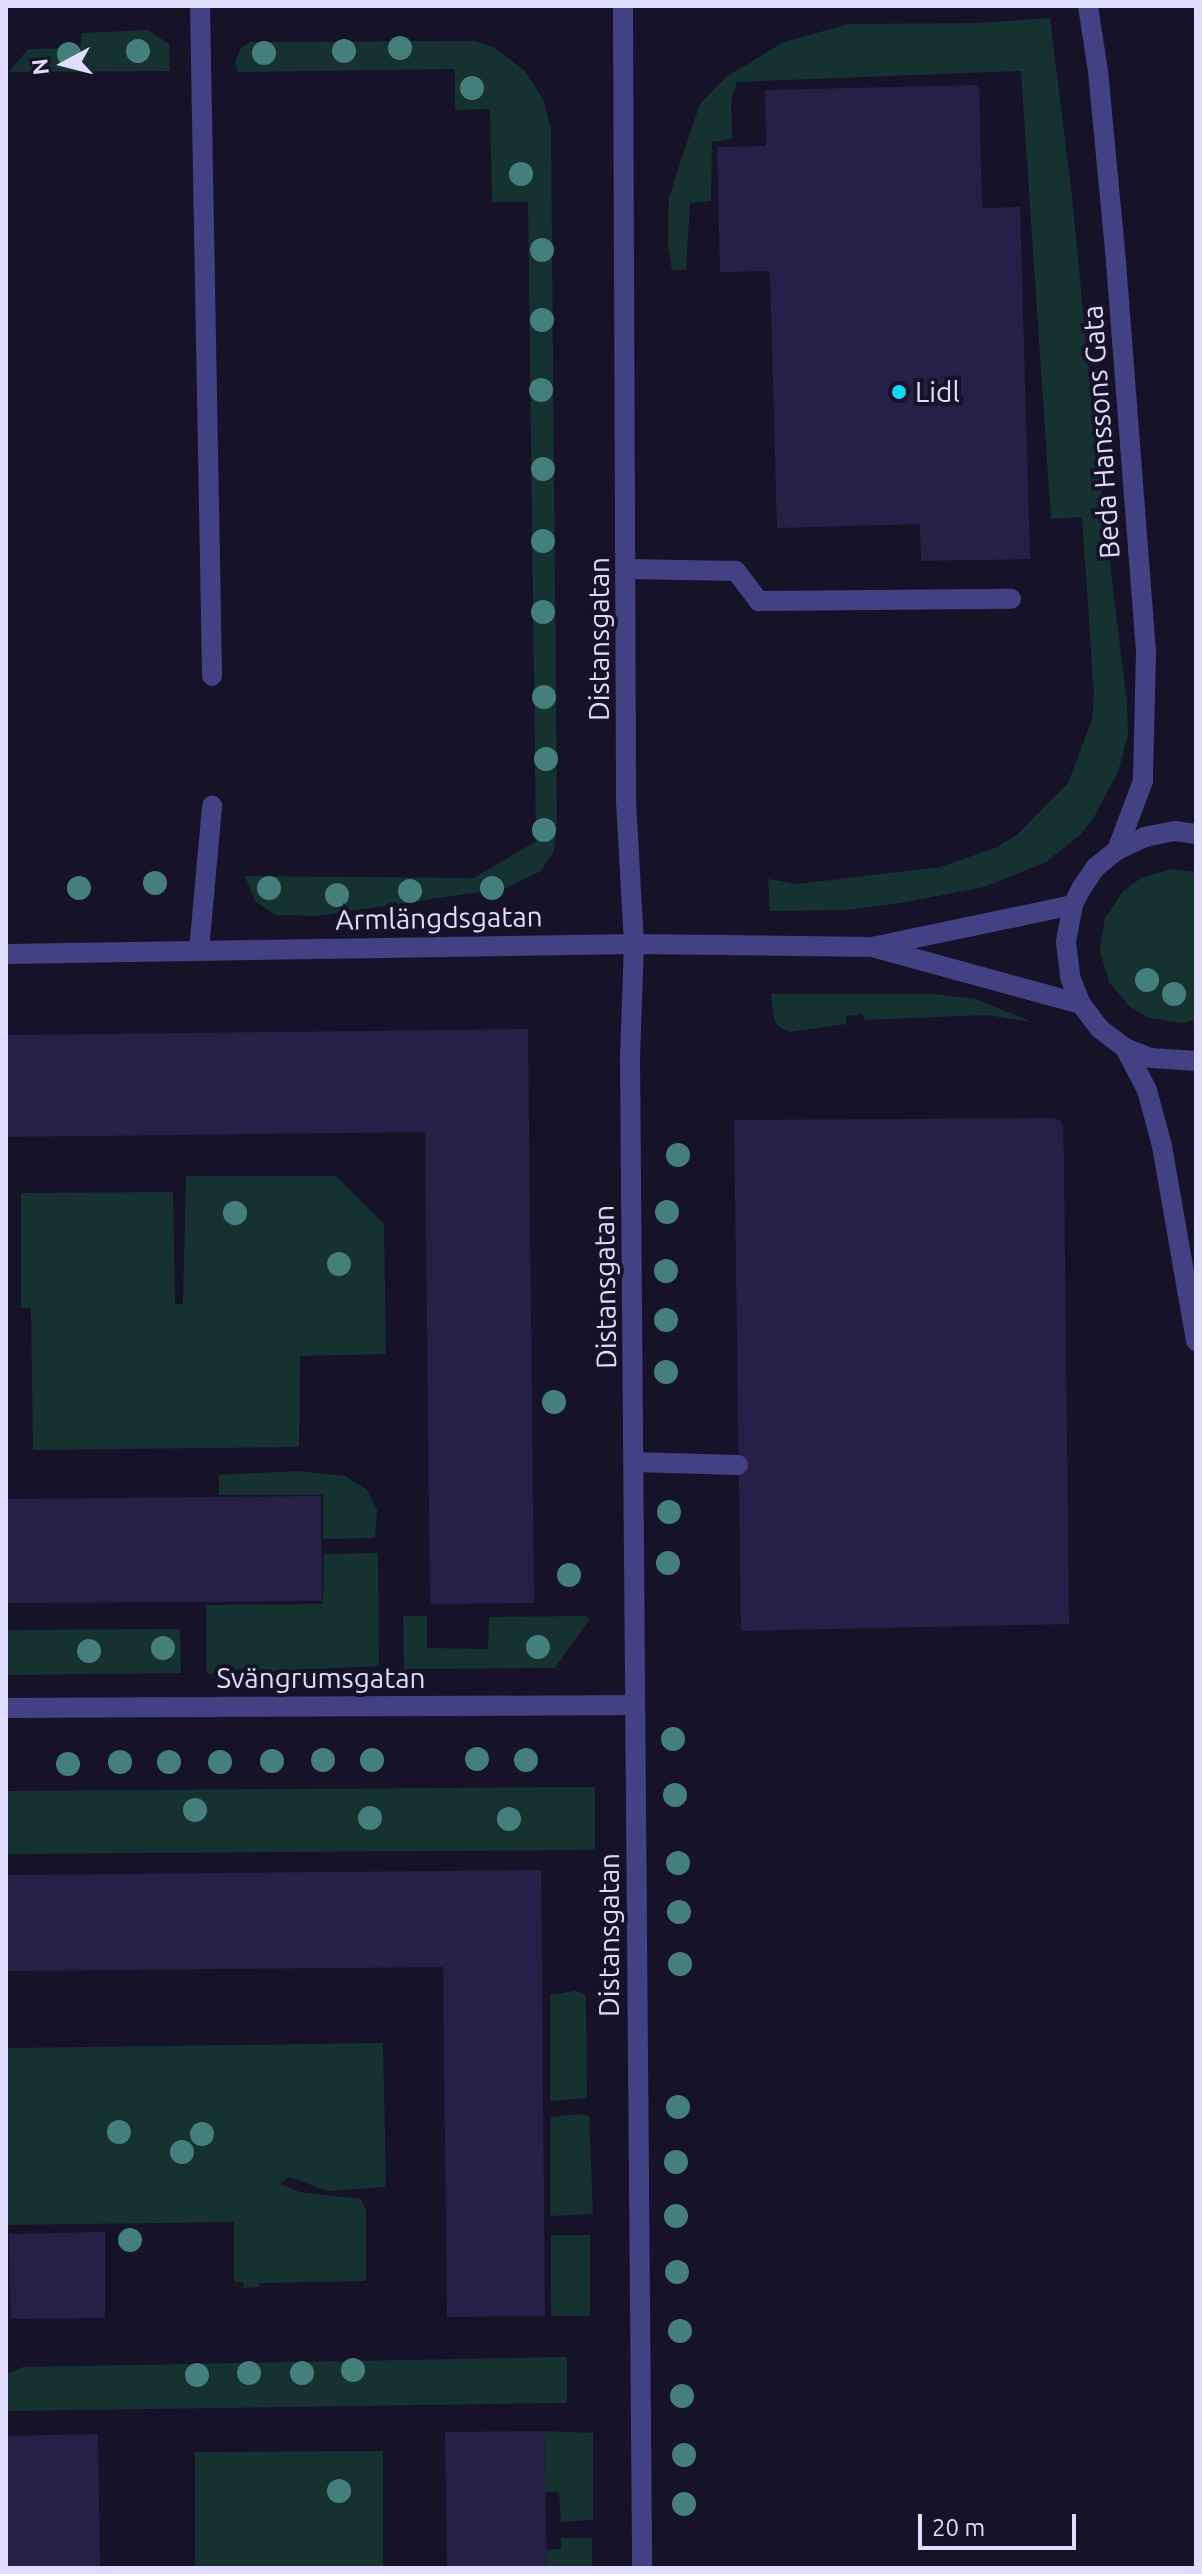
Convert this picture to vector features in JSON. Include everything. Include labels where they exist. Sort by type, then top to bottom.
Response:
[{"type":"street","points":[[200,6],[212,676]]},
{"type":"street","name":"Distansgatan","points":[[623,6],[628,569],[626,801],[634,944],[630,1074],[642,2568]]},
{"type":"street","name":"Beda Hanssons Gata","points":[[1088,6],[1098,71],[1146,654],[1143,781],[1117,850]]},
{"type":"street","points":[[628,569],[736,571],[759,601],[1011,599]]},
{"type":"street","points":[[199,950],[212,806]]},
{"type":"street","name":"Beda Hanssons Gata","points":[[1196,834],[1175,831],[1145,837],[1117,850],[1095,868],[1073,905],[1066,942],[1070,977],[1081,1004],[1100,1029],[1125,1048],[1151,1058],[1196,1061]]},
{"type":"street","name":"Armlängdsgatan","points":[[6,954],[634,944],[872,947],[1073,905]]},
{"type":"street","name":"Armlängdsgatan","points":[[872,947],[1081,1004]]},
{"type":"street","name":"Beda Hanssons Gata","points":[[1125,1048],[1147,1090],[1162,1146],[1196,1341]]},
{"type":"street","points":[[634,1462],[738,1465]]},
{"type":"street","name":"Svängrumsgatan","points":[[6,1708],[635,1705]]},
{"type":"green space","points":[[1050,18],[1072,196],[1098,468],[1127,702],[1128,734],[1118,772],[1094,817],[1080,835],[1046,862],[984,887],[847,910],[770,911],[768,879],[797,884],[940,867],[995,848],[1017,835],[1068,783],[1092,720],[1094,695],[1082,517],[1051,519],[1021,71],[737,82],[731,100],[732,139],[712,142],[711,201],[690,203],[686,270],[672,270],[668,247],[669,198],[700,104],[726,77],[784,42],[849,24],[978,23]]},
{"type":"green space","points":[[148,30],[169,44],[170,71],[9,72],[28,49],[80,48],[82,33]]},
{"type":"green space","points":[[475,41],[495,48],[526,72],[544,101],[551,130],[557,818],[554,851],[541,871],[506,888],[316,916],[275,915],[255,901],[245,876],[474,878],[536,841],[528,202],[492,202],[490,109],[455,110],[455,69],[238,72],[235,63],[241,48],[250,42]]},
{"type":"green space","points":[[1172,869],[1196,872],[1196,1020],[1182,1023],[1149,1018],[1130,1007],[1109,982],[1100,951],[1105,918],[1123,891],[1141,878]]},
{"type":"green space","points":[[771,994],[934,994],[976,999],[1032,1022],[987,1015],[865,1020],[862,1014],[846,1016],[846,1024],[789,1032],[778,1026],[774,1019]]},
{"type":"green space","points":[[186,1176],[336,1176],[384,1224],[386,1354],[300,1356],[299,1447],[33,1450],[31,1308],[21,1308],[21,1193],[173,1192],[175,1304],[183,1304]]},
{"type":"green space","points":[[297,1471],[345,1476],[367,1490],[377,1510],[375,1538],[323,1539],[323,1495],[219,1495],[219,1475]]},
{"type":"green space","points":[[378,1553],[379,1666],[209,1674],[206,1670],[206,1605],[323,1604],[324,1554]]},
{"type":"green space","points":[[403,1616],[427,1616],[427,1648],[488,1649],[489,1617],[585,1616],[590,1619],[555,1668],[404,1669]]},
{"type":"green space","points":[[180,1629],[181,1673],[6,1675],[6,1630]]},
{"type":"green space","points":[[595,1787],[595,1850],[6,1854],[6,1791]]},
{"type":"green space","points":[[575,1991],[585,1994],[586,2001],[587,2098],[550,2101],[550,1995]]},
{"type":"green space","points":[[383,2043],[386,2187],[328,2191],[289,2177],[280,2184],[300,2192],[361,2199],[366,2210],[366,2281],[259,2283],[259,2287],[244,2288],[243,2282],[234,2282],[234,2222],[6,2225],[6,2048]]},
{"type":"green space","points":[[589,2116],[593,2214],[550,2216],[550,2117]]},
{"type":"green space","points":[[551,2235],[590,2235],[590,2316],[551,2316]]},
{"type":"green space","points":[[567,2357],[567,2403],[6,2411],[6,2374],[23,2367]]},
{"type":"green space","points":[[544,2431],[593,2433],[593,2520],[561,2522],[559,2492],[545,2492]]},
{"type":"green space","points":[[383,2451],[383,2568],[195,2568],[195,2452]]},
{"type":"green space","points":[[561,2538],[592,2538],[592,2568],[547,2568],[546,2550],[561,2549]]},
{"type":"building","name":"Lidl","points":[[979,85],[982,208],[1020,207],[1030,559],[921,561],[920,524],[777,528],[770,271],[720,272],[717,147],[766,146],[765,90]]},
{"type":"building","points":[[528,1029],[534,1603],[430,1604],[425,1132],[6,1137],[6,1035]]},
{"type":"building","points":[[1053,1118],[1061,1121],[1063,1126],[1069,1624],[741,1631],[734,1120]]},
{"type":"building","points":[[321,1496],[322,1601],[6,1603],[6,1499]]},
{"type":"building","points":[[541,1870],[545,2316],[447,2317],[443,1967],[6,1971],[6,1875]]},
{"type":"building","points":[[105,2232],[105,2318],[11,2319],[9,2234]]},
{"type":"building","points":[[544,2431],[547,2568],[447,2568],[445,2432]]},
{"type":"building","points":[[98,2434],[100,2568],[6,2568],[6,2436]]},
{"type":"place","name":"Lidl","points":[[899,392]]}]
